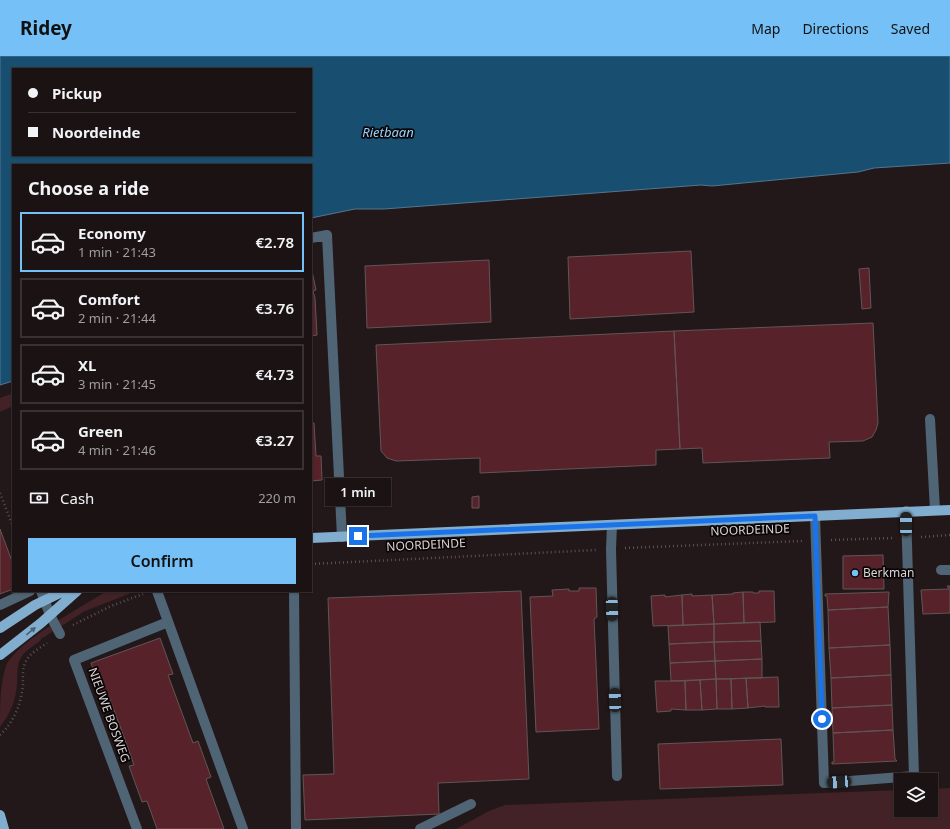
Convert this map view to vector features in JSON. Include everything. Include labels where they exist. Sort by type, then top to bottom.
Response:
[{"type":"main road","name":"NOORDEINDE","points":[[312,538],[950,510]]},
{"type":"main road","points":[[0,628],[34,605],[42,595],[58,592]]},
{"type":"main road","points":[[0,655],[76,592]]},
{"type":"main road","points":[[0,815],[4,829]]},
{"type":"street","points":[[312,238],[327,235],[342,537]]},
{"type":"street","points":[[930,419],[935,510]]},
{"type":"street","points":[[815,516],[824,783],[914,776],[906,511]]},
{"type":"street","points":[[612,525],[611,549],[617,776]]},
{"type":"street","points":[[0,605],[28,592]]},
{"type":"street","points":[[157,592],[243,829]]},
{"type":"street","points":[[294,592],[296,829]]},
{"type":"street","points":[[42,595],[60,634]]},
{"type":"street","name":"NIEUWE BOSWEG","points":[[137,829],[74,660],[168,622]]},
{"type":"street","points":[[420,829],[471,804]]},
{"type":"path","points":[[0,493],[12,524]]},
{"type":"path","name":"NOORDEINDE","points":[[312,564],[611,549],[950,535]]},
{"type":"path","points":[[0,735],[14,718],[21,700],[25,661],[29,656],[85,618],[145,593]]},
{"type":"shaded area","points":[[11,394],[12,406],[0,412],[0,398]]},
{"type":"shaded area","points":[[105,592],[133,592],[85,611],[41,639],[22,656],[19,662],[14,701],[10,712],[0,727],[1,696],[6,666],[12,657],[23,646],[67,615]]},
{"type":"shaded area","points":[[950,788],[950,829],[456,829],[489,811],[505,805],[894,790],[894,817],[938,817],[938,789]]},
{"type":"water","name":"Rietbaan","points":[[0,56],[950,56],[950,163],[874,168],[858,172],[712,186],[701,185],[384,209],[355,209],[312,218],[312,164],[12,164],[12,381],[0,385]]},
{"type":"building","points":[[691,251],[694,312],[570,319],[568,257]]},
{"type":"building","points":[[489,260],[491,322],[367,328],[365,266]]},
{"type":"building","points":[[869,268],[871,308],[862,309],[859,269]]},
{"type":"building","points":[[312,271],[316,290],[313,291],[315,298],[317,335],[312,336]]},
{"type":"building","points":[[873,323],[878,423],[872,437],[863,441],[829,442],[830,458],[703,463],[702,448],[680,449],[674,331]]},
{"type":"building","points":[[674,331],[680,449],[656,450],[656,465],[480,473],[480,458],[396,461],[387,458],[381,451],[376,345]]},
{"type":"building","points":[[312,423],[314,423],[316,456],[321,456],[322,480],[312,481]]},
{"type":"building","points":[[479,496],[479,508],[472,508],[472,497]]},
{"type":"building","points":[[0,529],[12,561],[12,589],[0,594]]},
{"type":"building","points":[[883,555],[884,589],[843,589],[843,556]]},
{"type":"building","points":[[947,586],[950,586],[950,613],[923,614],[921,590],[949,589]]},
{"type":"building","points":[[579,588],[596,588],[597,617],[594,619],[599,729],[536,732],[530,597],[553,596],[552,590],[569,589],[569,591],[579,591]]},
{"type":"building","points":[[521,591],[529,779],[438,783],[439,814],[305,820],[303,775],[334,774],[328,598]]},
{"type":"building","points":[[759,591],[774,591],[775,622],[744,623],[743,592],[759,593]]},
{"type":"building","points":[[743,592],[744,623],[714,624],[712,595]]},
{"type":"building","points":[[889,592],[888,607],[828,610],[827,596],[825,596],[825,594]]},
{"type":"building","points":[[692,594],[692,596],[712,595],[714,624],[683,625],[682,595]]},
{"type":"building","points":[[665,595],[665,597],[682,595],[683,625],[653,626],[651,596]]},
{"type":"building","points":[[888,607],[890,645],[829,648],[828,610]]},
{"type":"building","points":[[760,622],[761,641],[714,642],[714,624]]},
{"type":"building","points":[[714,624],[714,642],[669,644],[668,626]]},
{"type":"building","points":[[160,638],[173,674],[168,675],[193,743],[198,741],[211,777],[206,779],[224,829],[157,829],[147,801],[142,802],[129,766],[134,765],[109,697],[104,699],[91,663]]},
{"type":"building","points":[[761,641],[762,659],[715,661],[714,642]]},
{"type":"building","points":[[714,642],[715,661],[670,663],[669,644]]},
{"type":"building","points":[[890,645],[891,675],[831,678],[829,648]]},
{"type":"building","points":[[762,659],[762,678],[716,679],[715,661]]},
{"type":"building","points":[[715,661],[716,679],[671,681],[670,663]]},
{"type":"building","points":[[891,675],[892,705],[832,708],[831,678]]},
{"type":"building","points":[[778,677],[779,707],[765,706],[748,708],[746,678]]},
{"type":"building","points":[[746,678],[748,708],[732,709],[731,679]]},
{"type":"building","points":[[716,679],[731,679],[732,709],[717,709]]},
{"type":"building","points":[[716,679],[717,709],[702,710],[700,680]]},
{"type":"building","points":[[700,680],[702,710],[686,710],[685,681]]},
{"type":"building","points":[[655,681],[685,681],[686,710],[671,709],[671,711],[657,712]]},
{"type":"building","points":[[892,705],[893,730],[833,733],[832,708]]},
{"type":"building","points":[[893,730],[895,759],[897,761],[832,764],[832,762],[834,762],[833,733]]},
{"type":"building","points":[[781,739],[783,785],[660,789],[658,744]]},
{"type":"place","name":"Berkman","points":[[855,573]]},
{"type":"route","points":[[358,536],[815,516],[822,719]]}]
